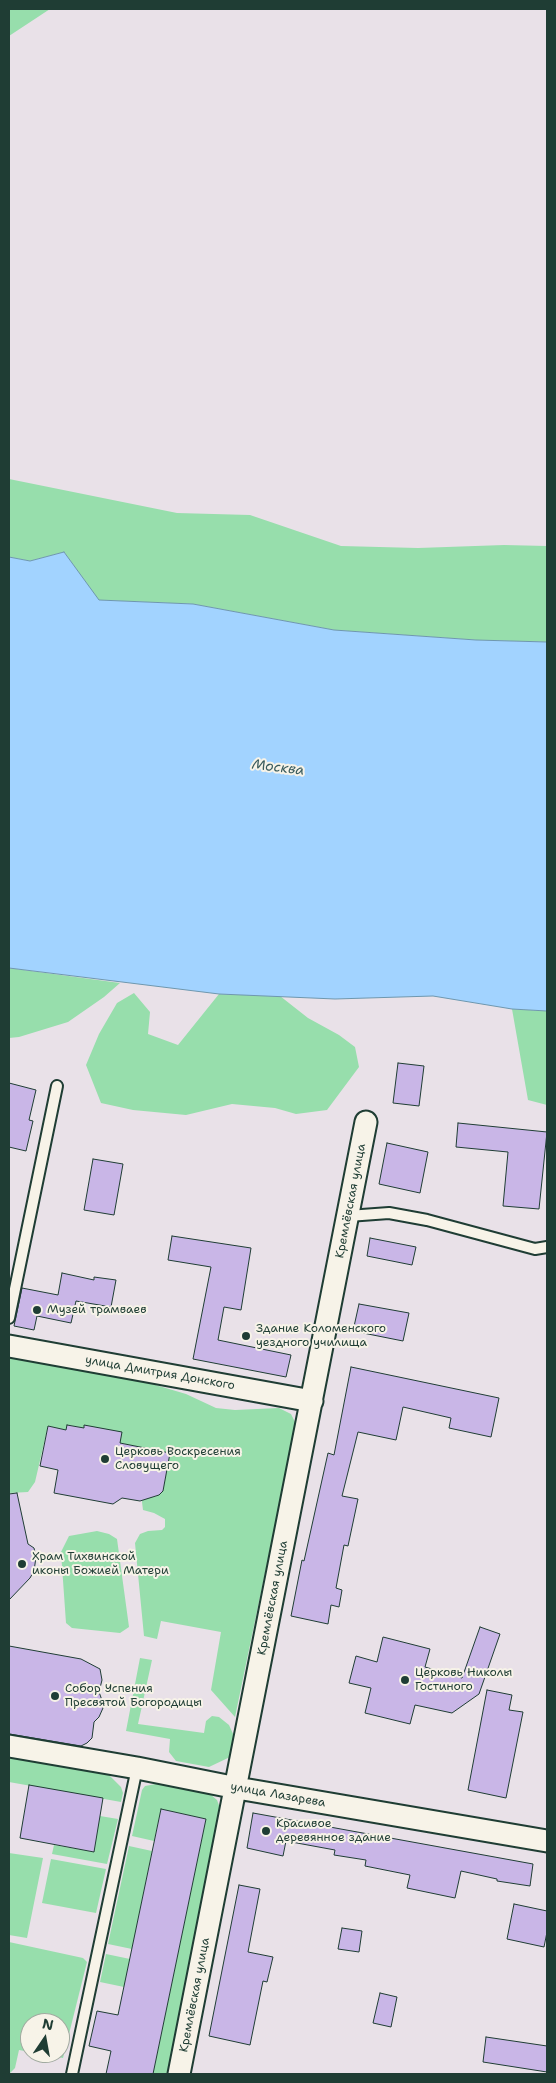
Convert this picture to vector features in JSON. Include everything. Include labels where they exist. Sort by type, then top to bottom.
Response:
[{"type":"street","name":"Кремлёвская улица","points":[[179,2074],[366,1122]]},
{"type":"street","name":"улица Дмитрия Донского","points":[[9,1346],[312,1401]]},
{"type":"street","name":"улица Лазарева","points":[[9,1746],[137,1768],[236,1788],[547,1841]]},
{"type":"lane","points":[[9,1318],[57,1086]]},
{"type":"lane","points":[[348,1216],[389,1213],[427,1220],[535,1249],[547,1247]]},
{"type":"lane","points":[[72,2074],[137,1768]]},
{"type":"green space","points":[[9,9],[50,9],[9,36]]},
{"type":"green space","points":[[9,479],[177,513],[250,515],[341,546],[418,548],[504,545],[547,546],[547,642],[476,640],[334,630],[193,604],[98,600],[64,552],[30,561],[9,557]]},
{"type":"green space","points":[[9,968],[120,983],[104,997],[68,1022],[19,1037],[9,1038]]},
{"type":"green space","points":[[134,993],[150,1012],[148,1034],[178,1045],[219,994],[280,996],[308,1018],[339,1035],[355,1047],[359,1067],[327,1110],[296,1114],[275,1108],[232,1104],[186,1115],[133,1110],[101,1103],[86,1065],[99,1034],[117,1003]]},
{"type":"green space","points":[[512,1009],[547,1011],[547,1105],[528,1100]]},
{"type":"green space","points":[[9,1355],[125,1376],[186,1394],[216,1408],[235,1410],[279,1408],[291,1414],[296,1424],[235,1717],[211,1690],[221,1632],[161,1621],[157,1639],[144,1636],[135,1543],[140,1534],[148,1531],[162,1530],[165,1527],[165,1519],[143,1510],[142,1502],[143,1495],[154,1497],[163,1491],[170,1453],[120,1443],[84,1426],[84,1428],[68,1425],[66,1430],[48,1426],[35,1482],[28,1492],[9,1493]]},
{"type":"green space","points":[[97,1531],[109,1534],[117,1539],[129,1627],[120,1633],[72,1628],[66,1623],[61,1552],[69,1536]]},
{"type":"green space","points":[[140,1658],[152,1660],[138,1724],[204,1733],[206,1721],[212,1716],[219,1717],[229,1725],[234,1736],[233,1752],[230,1757],[209,1767],[176,1761],[169,1752],[170,1739],[126,1731]]},
{"type":"green space","points":[[9,1758],[109,1775],[121,1787],[123,1793],[121,1802],[9,1782]]},
{"type":"green space","points":[[156,1784],[210,1794],[217,1800],[220,1808],[167,2074],[153,2074],[206,1819],[161,1809],[154,1841],[132,1836],[142,1790],[145,1786]]},
{"type":"green space","points":[[100,1816],[118,1819],[107,1864],[52,1854],[54,1845],[94,1852]]},
{"type":"green space","points":[[129,1846],[152,1851],[132,1949],[108,1944]]},
{"type":"green space","points":[[9,1853],[43,1858],[27,1938],[9,1935]]},
{"type":"green space","points":[[51,1859],[106,1869],[96,1913],[42,1903]]},
{"type":"green space","points":[[9,1942],[83,1958],[87,1962],[70,2030],[70,2013],[20,2013],[20,2050],[15,2068],[9,2074]]},
{"type":"green space","points":[[106,1954],[130,1959],[124,1987],[100,1982]]},
{"type":"water","name":"Москва","points":[[64,552],[99,600],[193,604],[334,630],[476,640],[547,642],[547,1011],[512,1009],[433,996],[335,999],[219,994],[9,968],[9,557],[30,561]]},
{"type":"building","points":[[398,1063],[424,1066],[419,1106],[393,1103]]},
{"type":"building","points":[[9,1083],[36,1090],[29,1120],[33,1121],[26,1151],[9,1147]]},
{"type":"building","points":[[458,1123],[547,1132],[539,1209],[503,1206],[508,1152],[456,1147]]},
{"type":"building","points":[[387,1143],[428,1152],[420,1193],[379,1184]]},
{"type":"building","points":[[93,1159],[123,1164],[114,1215],[84,1210]]},
{"type":"building","points":[[172,1236],[251,1248],[241,1310],[224,1307],[218,1340],[291,1355],[286,1377],[193,1359],[211,1267],[168,1260]]},
{"type":"building","points":[[370,1238],[416,1247],[412,1265],[367,1256]]},
{"type":"building","points":[[62,1273],[94,1280],[94,1277],[116,1280],[111,1307],[76,1301],[71,1323],[37,1316],[34,1330],[14,1326],[22,1288],[58,1295]]},
{"type":"building","points":[[359,1304],[409,1313],[403,1341],[353,1331]]},
{"type":"building","points":[[351,1367],[499,1398],[491,1437],[449,1428],[451,1418],[403,1407],[396,1440],[358,1432],[342,1496],[358,1499],[348,1546],[344,1545],[336,1588],[342,1590],[339,1607],[331,1605],[328,1624],[291,1616],[302,1560],[304,1561],[328,1453],[334,1455]]},
{"type":"building","name":"Церковь Воскресения Словущего","points":[[67,1425],[84,1428],[84,1425],[122,1432],[120,1443],[170,1453],[163,1491],[159,1495],[140,1501],[122,1498],[113,1504],[54,1493],[58,1470],[40,1466],[48,1426],[66,1430]]},
{"type":"building","name":"Храм Тихвинской иконы Божией Матери","points":[[17,1493],[28,1544],[34,1548],[36,1557],[34,1571],[30,1578],[9,1600],[9,1494]]},
{"type":"building","name":"Церковь Николы Гостиного","points":[[480,1627],[500,1634],[479,1694],[452,1713],[415,1705],[410,1724],[365,1713],[371,1688],[349,1683],[356,1656],[377,1662],[383,1637],[430,1649],[425,1667],[462,1678]]},
{"type":"building","name":"Собор Успения Пресвятой Богородицы","points":[[9,1646],[81,1659],[100,1669],[102,1680],[99,1692],[103,1708],[99,1717],[94,1722],[92,1738],[87,1743],[81,1746],[9,1734]]},
{"type":"building","points":[[487,1690],[512,1695],[509,1710],[523,1712],[506,1798],[468,1790]]},
{"type":"building","points":[[29,1785],[103,1798],[94,1852],[20,1838]]},
{"type":"building","points":[[161,1809],[206,1819],[153,2074],[106,2074],[111,2051],[89,2046],[97,2011],[118,2015]]},
{"type":"building","points":[[253,1813],[533,1864],[530,1886],[497,1881],[497,1879],[461,1871],[455,1898],[407,1888],[410,1875],[365,1866],[366,1860],[334,1855],[335,1850],[286,1841],[283,1856],[247,1848]]},
{"type":"building","points":[[239,1885],[260,1889],[248,1952],[273,1957],[267,1982],[263,1981],[250,2045],[209,2036]]},
{"type":"building","points":[[514,1904],[547,1911],[547,1932],[544,1947],[507,1939]]},
{"type":"building","points":[[342,1928],[362,1931],[359,1952],[338,1949]]},
{"type":"building","points":[[380,1993],[397,1997],[391,2027],[373,2023]]},
{"type":"building","points":[[486,2037],[547,2046],[547,2072],[483,2062]]},
{"type":"place","name":"Музей трамваев","points":[[37,1310]]},
{"type":"place","name":"Здание Коломенского уездного училища","points":[[246,1336]]},
{"type":"place","name":"Церковь Воскресения Словущего","points":[[105,1459]]},
{"type":"place","name":"Храм Тихвинской иконы Божией Матери","points":[[22,1564]]},
{"type":"place","name":"Церковь Николы Гостиного","points":[[405,1680]]},
{"type":"place","name":"Собор Успения Пресвятой Богородицы","points":[[55,1696]]},
{"type":"place","name":"Красивое деревянное здание","points":[[266,1831]]}]
